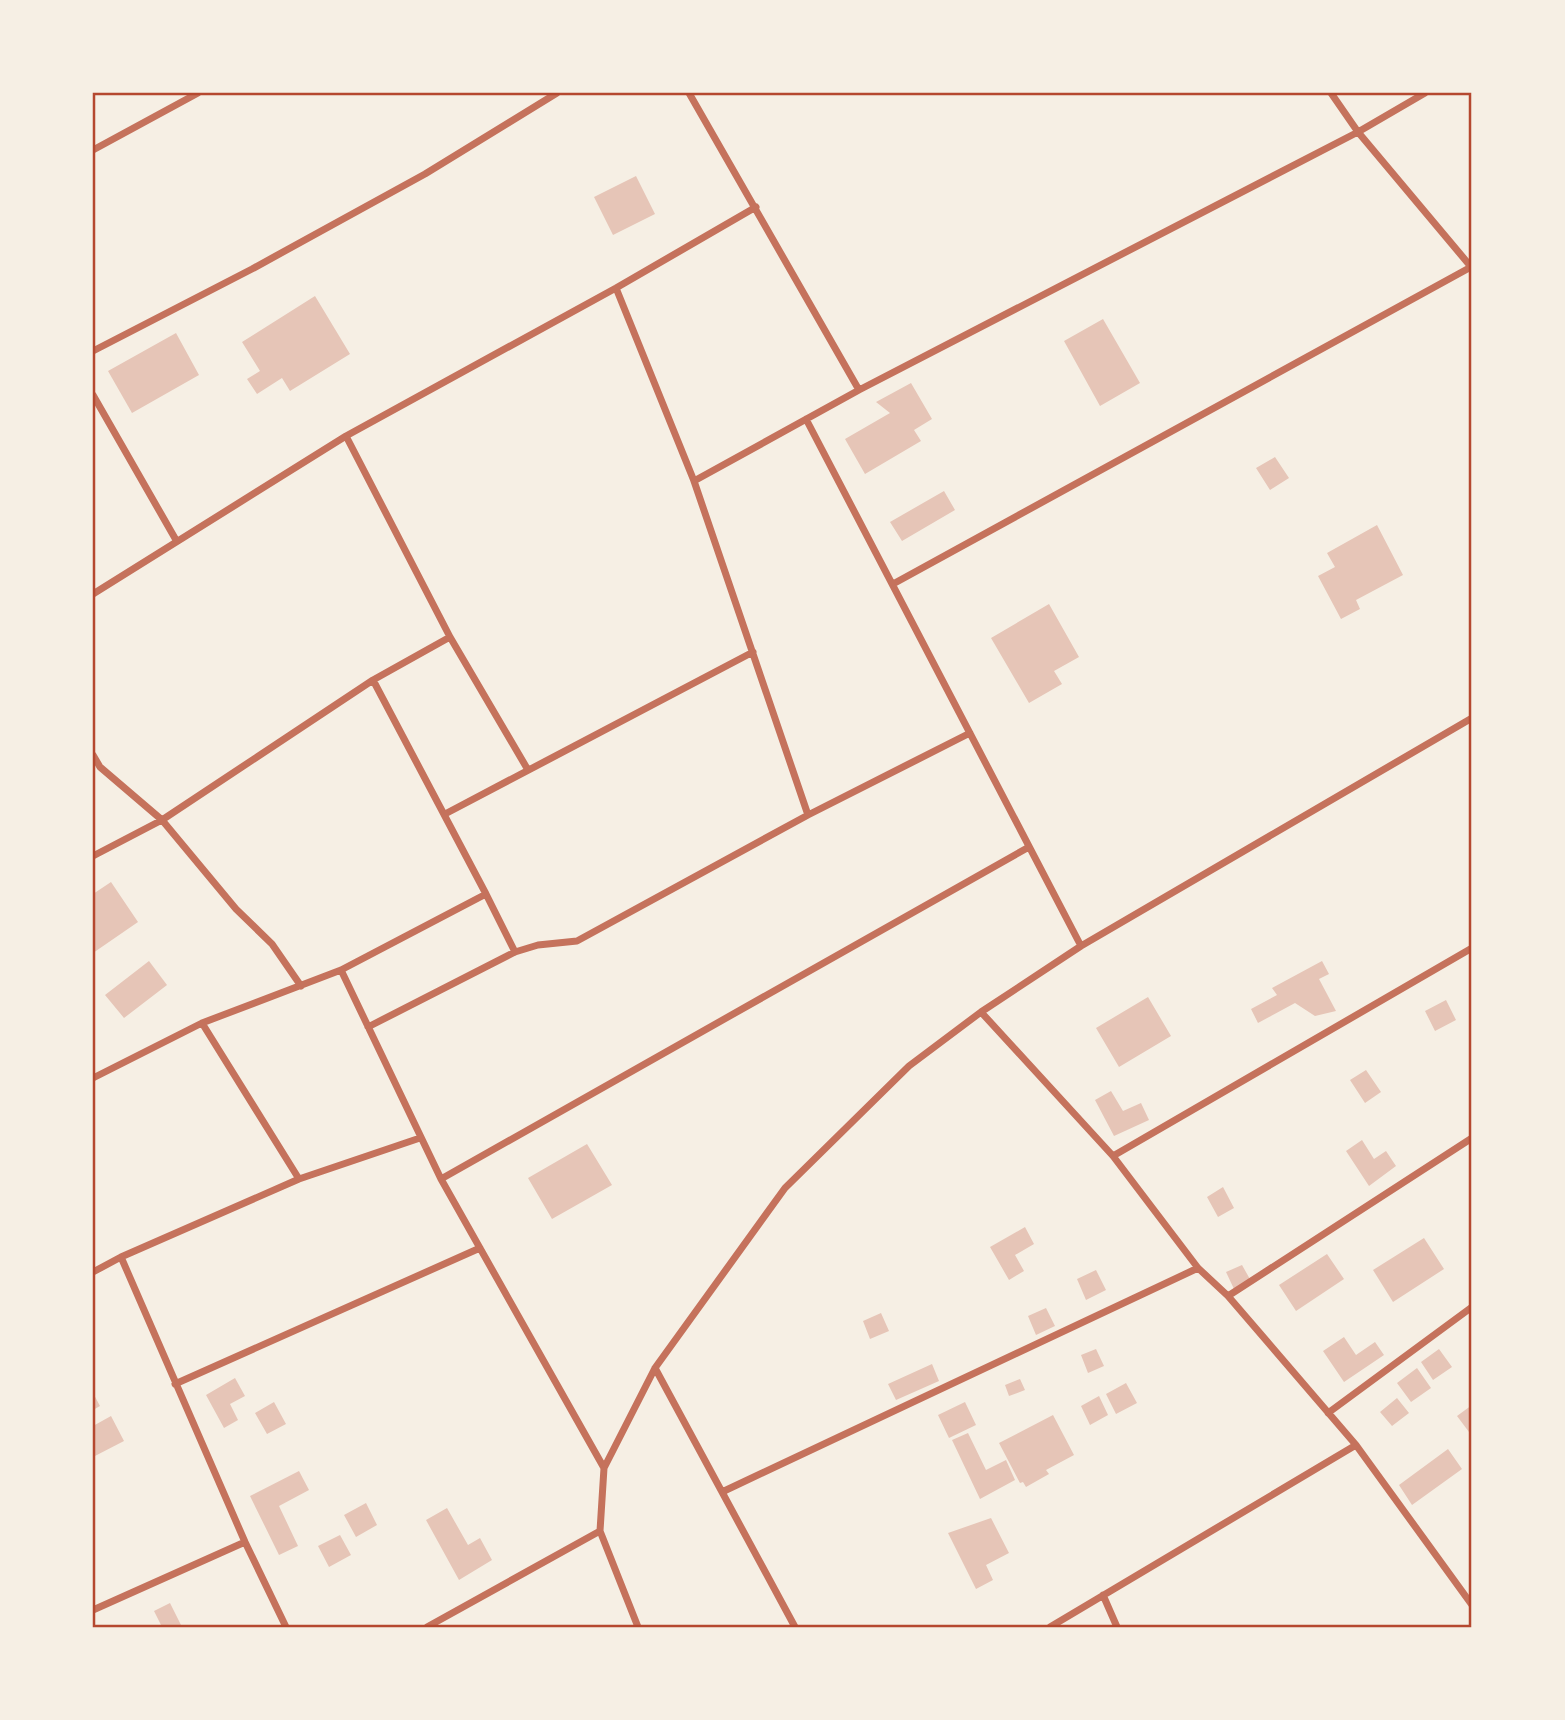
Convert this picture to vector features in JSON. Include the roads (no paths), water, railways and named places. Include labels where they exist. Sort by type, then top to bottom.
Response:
[{"type":"street","points":[[93,150],[198,93]]},
{"type":"street","points":[[93,351],[252,269],[425,174],[557,93]]},
{"type":"street","points":[[689,93],[859,390]]},
{"type":"street","points":[[892,584],[1472,268],[1358,132],[1331,93]]},
{"type":"street","points":[[694,481],[859,390],[1358,132],[1425,93]]},
{"type":"street","points":[[93,594],[346,436],[616,288],[756,207]]},
{"type":"street","points":[[616,288],[694,481],[808,815]]},
{"type":"street","points":[[93,395],[176,540]]},
{"type":"street","points":[[806,419],[1081,946]]},
{"type":"street","points":[[346,436],[450,636],[528,770]]},
{"type":"street","points":[[93,856],[162,820],[373,680],[450,636]]},
{"type":"street","points":[[445,814],[753,652]]},
{"type":"street","points":[[373,680],[515,952]]},
{"type":"street","points":[[638,1627],[600,1531],[604,1468],[655,1368],[785,1188],[909,1066],[981,1012],[1081,946],[1472,718]]},
{"type":"street","points":[[368,1027],[515,952],[538,945],[577,941],[808,815],[970,733]]},
{"type":"street","points":[[93,755],[100,767],[162,820],[236,909],[272,944],[301,986]]},
{"type":"street","points":[[441,1179],[1029,847]]},
{"type":"street","points":[[93,1078],[202,1023],[341,970],[486,894]]},
{"type":"street","points":[[1113,1156],[1472,948]]},
{"type":"street","points":[[341,970],[441,1179],[604,1468]]},
{"type":"street","points":[[981,1012],[1113,1156],[1198,1268],[1228,1296],[1356,1445],[1472,1605]]},
{"type":"street","points":[[202,1023],[299,1179]]},
{"type":"street","points":[[93,1272],[121,1257],[299,1179],[420,1138]]},
{"type":"street","points":[[1228,1296],[1472,1138]]},
{"type":"street","points":[[175,1384],[480,1248]]},
{"type":"street","points":[[121,1257],[245,1542],[286,1627]]},
{"type":"street","points":[[722,1492],[1198,1268]]},
{"type":"street","points":[[1328,1413],[1472,1307]]},
{"type":"street","points":[[655,1368],[795,1627]]},
{"type":"street","points":[[1050,1627],[1356,1445]]},
{"type":"street","points":[[427,1627],[600,1531]]},
{"type":"street","points":[[93,1610],[245,1542]]},
{"type":"street","points":[[1103,1595],[1118,1627]]}]
